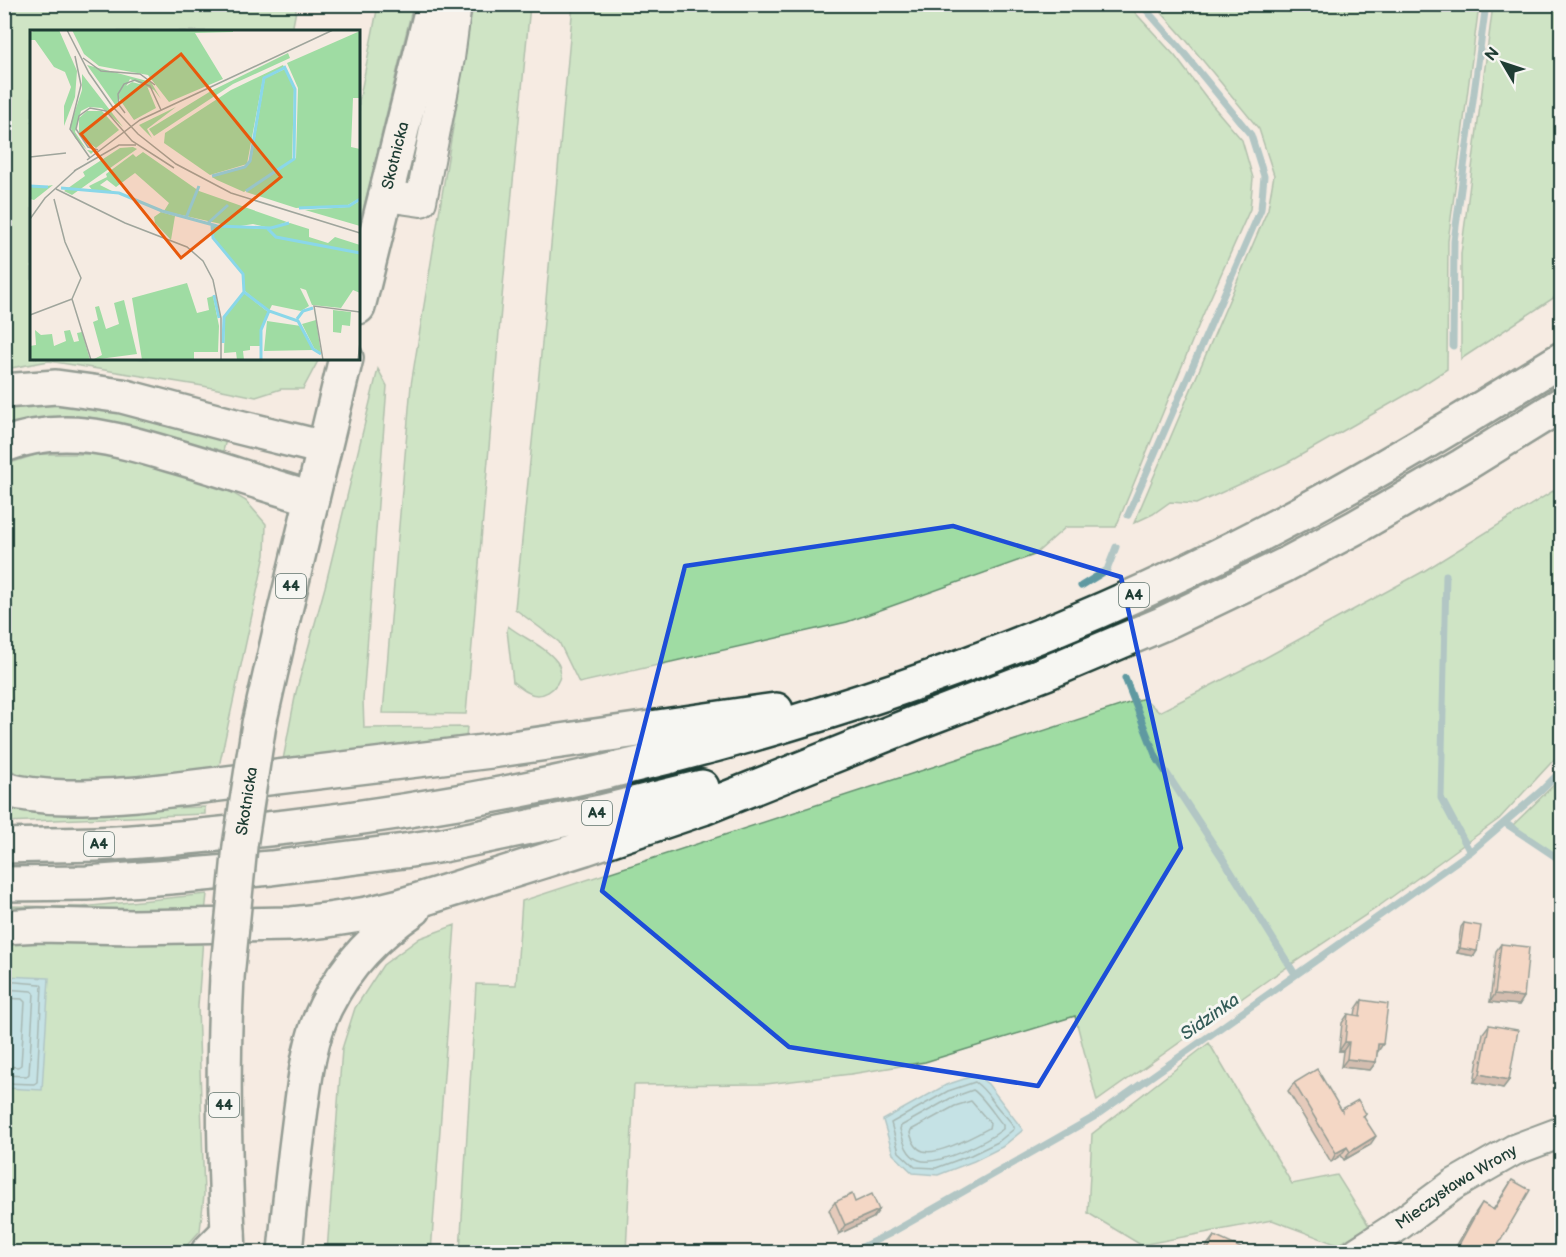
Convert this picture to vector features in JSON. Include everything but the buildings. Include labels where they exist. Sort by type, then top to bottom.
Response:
[{"type":"main road","name":"Skotnicka","points":[[360,299],[433,4]]},
{"type":"main road","name":"Skotnicka","points":[[221,1246],[224,1024],[240,846],[260,724],[281,627],[346,360]]},
{"type":"main road","name":"A4","points":[[4,846],[95,844],[193,837],[352,819],[488,797],[665,759],[881,696],[992,655],[1081,618],[1232,549],[1376,472],[1562,360]]},
{"type":"main road","points":[[4,391],[56,387],[122,396],[324,448]]},
{"type":"main road","name":"A4","points":[[4,884],[87,883],[182,876],[271,868],[443,845],[666,797],[824,752],[915,723],[1046,673],[1152,628],[1285,565],[1394,506],[1562,404]]},
{"type":"main road","points":[[4,445],[36,436],[92,435],[132,443],[312,498]]},
{"type":"main road","points":[[4,789],[32,795],[59,797],[137,794],[491,751],[881,696]]},
{"type":"main road","points":[[4,927],[292,924],[367,914],[585,848],[703,808],[915,723]]},
{"type":"main road","points":[[285,1252],[302,1098],[316,1031],[326,1006],[355,960],[376,938],[393,923],[435,894]]},
{"type":"street","points":[[386,195],[421,201],[449,58],[456,4]]},
{"type":"street","name":"Mieczysława Wrony","points":[[1358,1252],[1453,1185],[1515,1150],[1562,1132]]},
{"type":"highlighted area","points":[[953,526],[1121,577],[1181,848],[1038,1086],[789,1047],[602,891],[685,566]]},
{"type":"green space","points":[[5,4],[297,5],[292,30],[30,30],[30,360],[318,360],[303,389],[281,389],[256,397],[49,361],[5,369]]},
{"type":"green space","points":[[378,5],[413,5],[360,223],[360,95]]},
{"type":"green space","points":[[473,5],[530,5],[466,714],[383,713],[411,385]]},
{"type":"green space","points":[[573,5],[1128,5],[1175,56],[1242,140],[1253,178],[1250,209],[1202,317],[1116,527],[1066,527],[1034,555],[847,622],[579,683],[559,642],[515,609]]},
{"type":"green space","points":[[1155,5],[1479,5],[1448,241],[1447,369],[1287,463],[1196,504],[1170,502],[1134,523],[1268,209],[1274,175],[1259,129]]},
{"type":"green space","points":[[1493,5],[1561,5],[1561,293],[1461,359],[1461,254]]},
{"type":"green space","points":[[378,369],[387,386],[363,700],[364,728],[467,727],[466,738],[283,760],[296,692],[325,587]]},
{"type":"green space","points":[[40,400],[86,404],[227,436],[222,455],[5,433],[4,405]]},
{"type":"green space","points":[[38,454],[94,454],[147,462],[202,475],[246,501],[266,524],[265,555],[218,771],[128,783],[22,776],[5,767],[4,465]]},
{"type":"green space","points":[[1561,486],[1561,752],[1499,819],[1375,909],[1272,977],[1097,1101],[1075,1016],[925,1062],[851,1074],[766,1084],[634,1085],[626,1252],[460,1252],[476,984],[516,985],[522,901],[1144,698],[1159,712],[1265,658],[1424,571]]},
{"type":"green space","points":[[508,626],[540,647],[557,662],[560,667],[559,679],[548,692],[534,695],[513,682]]},
{"type":"green space","points":[[1561,778],[1561,858],[1512,826]]},
{"type":"green space","points":[[4,804],[61,811],[205,807],[205,814],[5,822]]},
{"type":"green space","points":[[207,894],[205,913],[5,915],[5,906],[82,907]]},
{"type":"green space","points":[[455,925],[431,1252],[327,1252],[342,1049],[355,1008],[383,965],[420,938]]},
{"type":"green space","points":[[203,938],[198,1006],[204,1195],[200,1231],[181,1252],[5,1252],[4,942]]},
{"type":"green space","points":[[1209,1043],[1292,1184],[1337,1175],[1369,1226],[1338,1245],[1272,1220],[1141,1245],[1088,1213],[1092,1134]]},
{"type":"water","points":[[4,976],[49,978],[42,1090],[5,1088]]},
{"type":"water","points":[[976,1075],[988,1084],[1023,1130],[1002,1147],[974,1161],[938,1175],[913,1173],[893,1154],[883,1120],[946,1085]]},
{"type":"waterway","points":[[1128,515],[1261,209],[1264,176],[1251,135],[1141,4]]},
{"type":"waterway","points":[[1453,346],[1454,241],[1486,4]]},
{"type":"waterway","points":[[1081,586],[1107,570],[1116,547]]},
{"type":"waterway","points":[[1446,575],[1441,798],[1470,852]]},
{"type":"waterway","points":[[1125,678],[1156,757],[1295,974]]},
{"type":"waterway","name":"Sidzinka","points":[[852,1252],[891,1233],[1094,1117],[1470,852],[1562,770]]},
{"type":"waterway","points":[[1505,823],[1562,861]]}]
